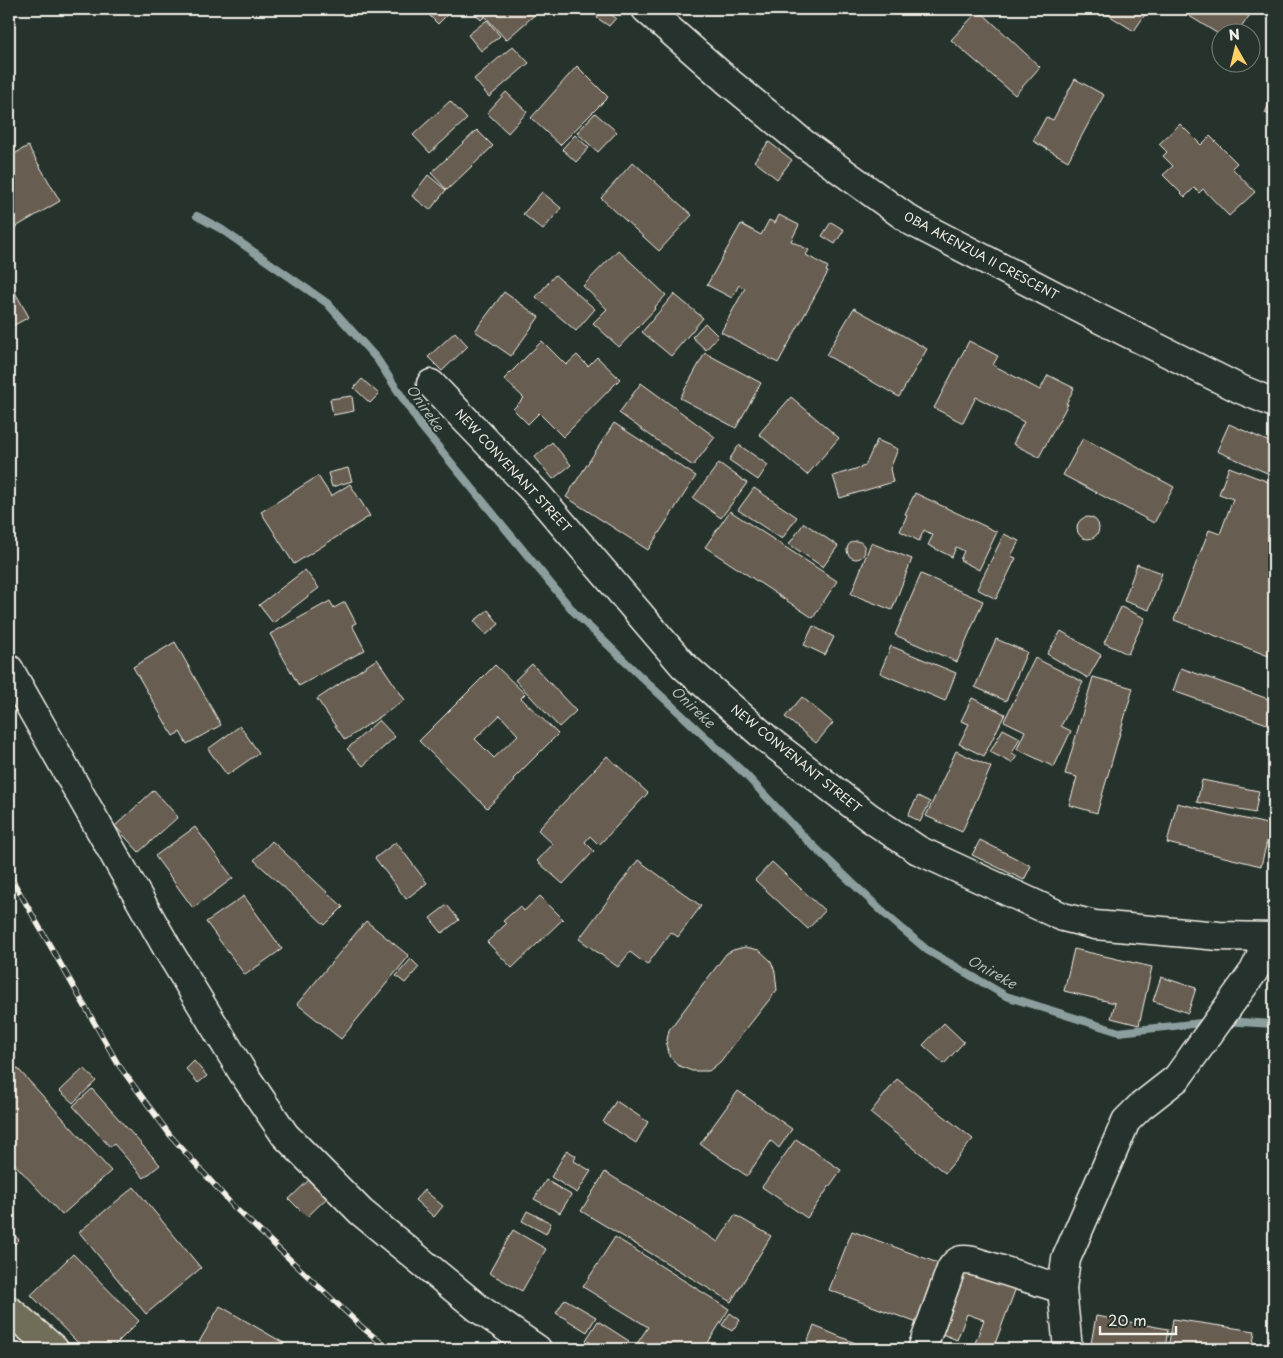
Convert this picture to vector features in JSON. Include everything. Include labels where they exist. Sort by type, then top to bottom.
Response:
[{"type":"main road","points":[[9,1310],[54,1349]]},
{"type":"street","name":"OBA AKENZUA II CRESCENT","points":[[646,9],[730,83],[803,143],[911,221],[1100,319],[1274,404]]},
{"type":"street","name":"NEW CONVENANT STREET","points":[[431,384],[537,494],[683,665],[767,739],[870,818],[918,850],[1063,917],[1095,925],[1219,936],[1272,937]]},
{"type":"street","points":[[9,669],[170,953],[243,1073],[285,1135],[361,1212],[478,1308],[537,1349]]},
{"type":"street","points":[[1068,1349],[1062,1289],[1066,1259],[1126,1121],[1140,1106],[1177,1078],[1254,971],[1272,937]]},
{"type":"street","points":[[922,1349],[950,1269],[955,1262],[962,1259],[1062,1289]]},
{"type":"building","points":[[423,9],[453,9],[438,24]]},
{"type":"building","points":[[471,9],[537,9],[539,11],[506,40],[485,16],[481,20]]},
{"type":"building","points":[[603,9],[616,18],[609,26],[597,18]]},
{"type":"building","points":[[1099,9],[1140,9],[1146,13],[1134,31]]},
{"type":"building","points":[[1178,9],[1254,9],[1245,22],[1210,22],[1210,29]]},
{"type":"building","points":[[979,10],[1040,67],[1015,95],[951,40]]},
{"type":"building","points":[[487,20],[500,36],[481,51],[468,35]]},
{"type":"building","points":[[513,46],[529,63],[489,97],[474,79]]},
{"type":"building","points":[[577,66],[608,97],[560,145],[531,118]]},
{"type":"building","points":[[1075,79],[1104,95],[1068,161],[1033,141],[1046,117],[1053,120]]},
{"type":"building","points":[[506,92],[527,112],[508,133],[487,113]]},
{"type":"building","points":[[1274,93],[1274,117],[1265,113]]},
{"type":"building","points":[[450,101],[467,119],[430,153],[413,135]]},
{"type":"building","points":[[595,113],[617,132],[598,152],[577,133]]},
{"type":"building","points":[[1180,124],[1201,145],[1210,136],[1237,163],[1232,168],[1255,192],[1229,216],[1203,189],[1199,193],[1194,188],[1185,197],[1163,175],[1173,166],[1163,156],[1167,152],[1159,144]]},
{"type":"building","points":[[477,130],[493,146],[447,190],[431,173]]},
{"type":"building","points":[[575,135],[589,148],[576,162],[562,149]]},
{"type":"building","points":[[769,142],[792,160],[777,179],[754,161]]},
{"type":"building","points":[[28,146],[60,201],[9,231],[9,157]]},
{"type":"building","points":[[633,162],[692,215],[659,251],[601,198]]},
{"type":"building","points":[[428,175],[446,190],[430,210],[412,196]]},
{"type":"building","points":[[542,192],[561,208],[543,230],[523,214]]},
{"type":"building","points":[[779,215],[799,225],[791,241],[809,250],[806,255],[828,267],[826,271],[828,272],[778,363],[721,332],[745,288],[739,285],[732,298],[707,285],[741,224],[761,235],[769,220],[775,223]]},
{"type":"building","points":[[831,222],[844,230],[835,244],[822,236]]},
{"type":"building","points":[[618,250],[666,295],[619,347],[593,323],[607,309],[583,286]]},
{"type":"building","points":[[555,275],[595,309],[576,331],[536,297]]},
{"type":"building","points":[[9,282],[29,317],[9,328]]},
{"type":"building","points":[[504,292],[539,317],[511,356],[475,331]]},
{"type":"building","points":[[674,294],[703,318],[671,356],[642,332]]},
{"type":"building","points":[[854,308],[927,349],[899,397],[826,355]]},
{"type":"building","points":[[705,323],[718,336],[706,350],[692,337]]},
{"type":"building","points":[[455,332],[468,346],[442,371],[428,357]]},
{"type":"building","points":[[542,341],[566,365],[577,355],[588,366],[597,357],[620,379],[563,437],[539,413],[528,424],[513,409],[524,398],[504,379]]},
{"type":"building","points":[[969,341],[998,356],[993,365],[1040,390],[1048,375],[1074,388],[1066,404],[1068,404],[1039,457],[1013,444],[1024,422],[976,397],[963,423],[934,408]]},
{"type":"building","points":[[705,353],[761,383],[736,428],[680,398]]},
{"type":"building","points":[[362,379],[379,394],[370,403],[354,388]]},
{"type":"building","points":[[641,383],[715,437],[693,466],[619,413]]},
{"type":"building","points":[[352,396],[354,411],[333,415],[330,399]]},
{"type":"building","points":[[791,397],[839,438],[807,475],[759,434]]},
{"type":"building","points":[[614,423],[696,476],[648,550],[566,497]]},
{"type":"building","points":[[1229,424],[1274,444],[1274,476],[1217,451]]},
{"type":"building","points":[[1083,438],[1174,487],[1154,523],[1063,475]]},
{"type":"building","points":[[877,440],[898,449],[890,469],[893,482],[840,498],[833,476],[865,466]]},
{"type":"building","points":[[552,442],[571,465],[553,479],[535,457]]},
{"type":"building","points":[[739,445],[768,465],[758,480],[729,460]]},
{"type":"building","points":[[719,463],[747,483],[721,518],[693,498]]},
{"type":"building","points":[[1229,467],[1274,484],[1274,658],[1174,620],[1209,530],[1220,534],[1233,499],[1219,494]]},
{"type":"building","points":[[348,468],[352,481],[332,487],[328,473]]},
{"type":"building","points":[[318,476],[331,496],[350,484],[370,516],[294,564],[261,512]]},
{"type":"building","points":[[754,488],[797,517],[782,539],[738,510]]},
{"type":"building","points":[[915,493],[997,532],[979,570],[960,560],[964,551],[956,547],[952,557],[928,545],[933,535],[924,530],[919,541],[900,531],[907,515],[905,514]]},
{"type":"building","points":[[730,511],[837,581],[813,618],[705,547]]},
{"type":"building","points":[[1088,517],[1096,520],[1099,528],[1096,536],[1088,539],[1080,536],[1077,528],[1080,520]]},
{"type":"building","points":[[804,523],[838,546],[823,567],[789,544]]},
{"type":"building","points":[[1004,534],[1019,541],[1011,556],[1016,558],[996,599],[977,589]]},
{"type":"building","points":[[856,541],[862,544],[865,550],[862,556],[856,559],[850,556],[847,550],[850,544]]},
{"type":"building","points":[[871,543],[912,559],[892,610],[851,594]]},
{"type":"building","points":[[1137,564],[1162,573],[1149,610],[1124,601]]},
{"type":"building","points":[[305,570],[319,588],[273,623],[259,605]]},
{"type":"building","points":[[921,574],[983,601],[957,662],[895,635]]},
{"type":"building","points":[[330,601],[334,608],[345,602],[356,623],[352,625],[365,650],[299,686],[270,634]]},
{"type":"building","points":[[1121,607],[1145,618],[1128,654],[1104,643]]},
{"type":"building","points":[[488,610],[499,624],[486,635],[474,621]]},
{"type":"building","points":[[813,626],[834,637],[825,655],[804,645]]},
{"type":"building","points":[[1061,631],[1101,655],[1088,678],[1047,654]]},
{"type":"building","points":[[996,639],[1027,652],[1006,701],[975,687]]},
{"type":"building","points":[[175,642],[221,725],[187,744],[180,732],[173,736],[133,667]]},
{"type":"building","points":[[891,646],[956,673],[945,701],[880,673]]},
{"type":"building","points":[[1035,658],[1083,682],[1061,726],[1071,731],[1054,767],[1017,749],[1025,731],[1004,721]]},
{"type":"building","points":[[377,659],[405,700],[345,740],[317,699]]},
{"type":"building","points":[[532,664],[576,711],[559,727],[515,680]]},
{"type":"building","points":[[495,665],[525,694],[521,698],[558,734],[513,779],[515,781],[487,808],[419,741]],"holes":[[[500,715],[518,735],[494,758],[475,739]]]},
{"type":"building","points":[[1181,668],[1274,701],[1274,713],[1270,725],[1173,691]]},
{"type":"building","points":[[1093,677],[1133,688],[1097,813],[1069,805],[1077,777],[1065,774]]},
{"type":"building","points":[[802,697],[833,723],[816,743],[785,717]]},
{"type":"building","points":[[972,698],[1005,714],[984,756],[959,744],[969,724],[961,721]]},
{"type":"building","points":[[379,720],[395,737],[363,766],[347,749]]},
{"type":"building","points":[[240,726],[259,753],[227,775],[208,749]]},
{"type":"building","points":[[1003,729],[1020,738],[1012,753],[1017,756],[1012,763],[990,752]]},
{"type":"building","points":[[956,751],[991,767],[962,832],[926,816]]},
{"type":"building","points":[[607,756],[648,793],[599,845],[590,836],[585,842],[594,851],[563,884],[537,861],[553,844],[538,830]]},
{"type":"building","points":[[1202,780],[1259,791],[1255,813],[1197,802]]},
{"type":"building","points":[[154,790],[178,817],[139,852],[115,826]]},
{"type":"building","points":[[918,796],[930,802],[920,822],[908,815]]},
{"type":"building","points":[[1177,803],[1271,825],[1261,866],[1167,843]]},
{"type":"building","points":[[195,827],[233,878],[193,908],[155,856]]},
{"type":"building","points":[[980,840],[1031,866],[1024,880],[972,855]]},
{"type":"building","points":[[272,841],[343,907],[325,925],[254,860]]},
{"type":"building","points":[[396,842],[427,883],[406,899],[375,858]]},
{"type":"building","points":[[638,860],[701,906],[678,937],[671,932],[647,965],[630,952],[618,967],[579,939]]},
{"type":"building","points":[[772,862],[825,911],[808,929],[755,880]]},
{"type":"building","points":[[244,896],[282,949],[245,975],[206,922]]},
{"type":"building","points":[[540,896],[563,919],[512,968],[487,942],[506,924],[503,921],[520,906],[524,911]]},
{"type":"building","points":[[447,905],[459,920],[442,933],[430,918]]},
{"type":"building","points":[[366,921],[409,956],[341,1039],[297,1004]]},
{"type":"building","points":[[745,947],[759,950],[771,961],[775,972],[777,990],[720,1062],[709,1071],[692,1071],[677,1065],[670,1056],[666,1045],[669,1030],[726,954]]},
{"type":"building","points":[[1074,949],[1152,967],[1139,1025],[1111,1018],[1115,1003],[1064,991]]},
{"type":"building","points":[[411,959],[419,967],[405,983],[396,976]]},
{"type":"building","points":[[1161,977],[1196,988],[1188,1013],[1153,1001]]},
{"type":"building","points":[[944,1023],[964,1042],[944,1064],[923,1045]]},
{"type":"building","points":[[9,1059],[111,1171],[62,1215],[9,1158]]},
{"type":"building","points":[[194,1061],[207,1076],[198,1083],[186,1069]]},
{"type":"building","points":[[84,1068],[96,1081],[73,1103],[60,1091]]},
{"type":"building","points":[[897,1079],[973,1139],[945,1173],[870,1113]]},
{"type":"building","points":[[92,1089],[160,1165],[144,1178],[114,1144],[110,1147],[73,1106]]},
{"type":"building","points":[[738,1091],[792,1129],[779,1148],[771,1141],[747,1176],[700,1144]]},
{"type":"building","points":[[616,1101],[648,1122],[636,1143],[603,1122]]},
{"type":"building","points":[[796,1139],[841,1170],[807,1218],[762,1187]]},
{"type":"building","points":[[567,1150],[576,1156],[574,1161],[591,1171],[577,1193],[551,1177]]},
{"type":"building","points":[[605,1172],[718,1242],[735,1215],[771,1236],[731,1302],[581,1211]]},
{"type":"building","points":[[313,1176],[331,1194],[307,1217],[289,1199]]},
{"type":"building","points":[[546,1180],[571,1195],[560,1213],[534,1199]]},
{"type":"building","points":[[134,1187],[201,1268],[146,1314],[79,1232]]},
{"type":"building","points":[[424,1190],[443,1206],[434,1217],[415,1200]]},
{"type":"building","points":[[527,1211],[551,1223],[546,1234],[522,1221]]},
{"type":"building","points":[[9,1229],[19,1240],[9,1250]]},
{"type":"building","points":[[513,1230],[546,1249],[522,1291],[489,1273]]},
{"type":"building","points":[[852,1231],[943,1265],[920,1324],[829,1290]]},
{"type":"building","points":[[615,1237],[729,1309],[704,1349],[643,1349],[636,1345],[648,1327],[583,1287]]},
{"type":"building","points":[[73,1254],[139,1321],[111,1349],[84,1349],[31,1295]]},
{"type":"building","points":[[965,1266],[1017,1285],[993,1349],[975,1343],[984,1320],[967,1314],[957,1340],[940,1333]]},
{"type":"building","points":[[565,1299],[596,1317],[587,1332],[556,1313]]},
{"type":"building","points":[[220,1306],[294,1349],[195,1349]]},
{"type":"building","points":[[730,1313],[740,1320],[732,1331],[722,1325]]},
{"type":"building","points":[[1096,1316],[1168,1329],[1165,1349],[1090,1349]]},
{"type":"building","points":[[1173,1319],[1255,1331],[1252,1349],[1168,1349]]},
{"type":"building","points":[[598,1321],[629,1341],[626,1346],[631,1349],[596,1349],[598,1347],[586,1340]]},
{"type":"building","points":[[814,1326],[870,1349],[804,1349]]},
{"type":"waterway","name":"Onireke","points":[[197,216],[221,229],[327,303],[377,359],[421,426],[574,612],[745,774],[805,838],[885,914],[927,950],[1006,996],[1119,1032],[1210,1022]]},
{"type":"waterway","name":"Onireke","points":[[1224,1021],[1274,1024]]},
{"type":"railway","points":[[9,874],[118,1064],[170,1135],[234,1207],[363,1328],[389,1349]]}]
